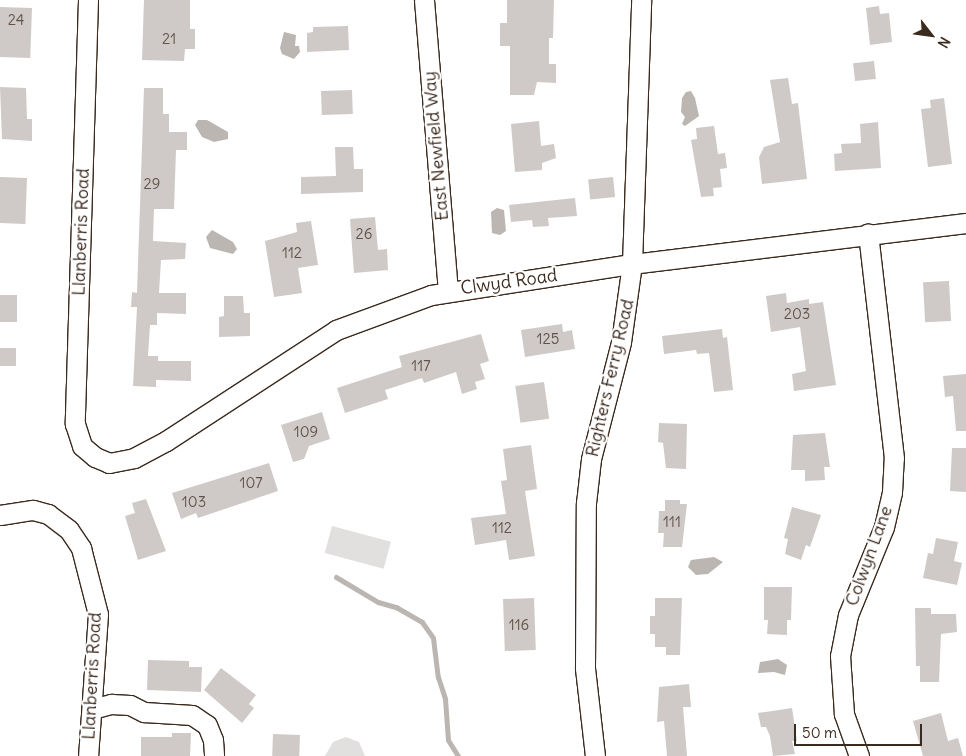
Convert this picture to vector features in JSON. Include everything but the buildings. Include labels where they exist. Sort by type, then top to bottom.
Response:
[{"type":"street","name":"Llanberris Road","points":[[88,0],[75,424],[82,446],[95,457]]},
{"type":"street","name":"East Newfield Way","points":[[424,0],[448,291]]},
{"type":"street","name":"Righters Ferry Road","points":[[595,756],[585,668],[586,503],[591,459],[621,342],[632,264],[641,0]]},
{"type":"street","name":"Clwyd Road","points":[[95,457],[109,463],[134,458],[206,416],[336,330],[372,314],[448,291],[632,264],[966,223]]},
{"type":"street","name":"Colwyn Lane","points":[[859,756],[844,714],[840,656],[848,616],[884,527],[892,492],[894,458],[868,234]]},
{"type":"street","name":"Llanberris Road","points":[[0,515],[33,510],[56,518],[69,530],[81,548],[96,598],[98,631],[88,756]]},
{"type":"street","points":[[92,710],[120,704],[144,712],[182,713],[201,720],[210,732],[214,756]]},
{"type":"shaded area","points":[[284,32],[296,35],[295,46],[299,46],[300,52],[294,59],[282,54],[280,48]]},
{"type":"shaded area","points":[[691,91],[695,98],[699,116],[685,126],[682,124],[685,117],[681,112],[682,98],[686,92]]},
{"type":"shaded area","points":[[198,120],[207,120],[228,132],[228,139],[214,142],[202,137],[195,125]]},
{"type":"shaded area","points":[[497,208],[504,210],[506,231],[500,235],[492,233],[491,212]]},
{"type":"shaded area","points":[[212,230],[233,242],[237,249],[233,254],[210,248],[206,237]]},
{"type":"shaded area","points":[[332,526],[391,542],[384,569],[325,553]]},
{"type":"shaded area","points":[[714,557],[723,562],[708,574],[696,575],[688,567],[691,560]]},
{"type":"shaded area","points":[[778,659],[787,665],[785,675],[774,672],[758,673],[760,662]]},
{"type":"shaded area","points":[[346,737],[359,742],[365,756],[325,756],[333,742]]},
{"type":"waterway","points":[[336,577],[378,602],[396,607],[422,622],[433,638],[438,677],[445,699],[448,740],[458,756]]}]
